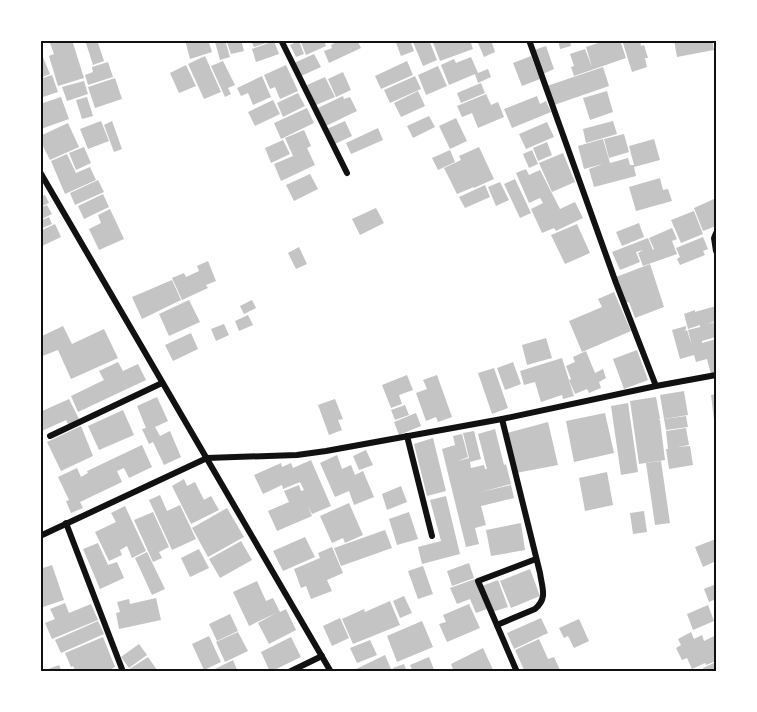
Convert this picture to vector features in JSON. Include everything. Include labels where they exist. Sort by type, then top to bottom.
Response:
[{"type":"street","points":[[281,40],[347,173]]},
{"type":"street","points":[[529,40],[616,284],[656,386]]},
{"type":"street","points":[[40,172],[331,672]]},
{"type":"street","points":[[717,233],[714,238],[717,251]]},
{"type":"street","points":[[40,536],[207,458],[297,455],[502,419],[717,375]]},
{"type":"street","points":[[50,436],[162,383]]},
{"type":"street","points":[[497,625],[530,612],[540,604],[543,594],[502,419]]},
{"type":"street","points":[[407,436],[432,536]]},
{"type":"street","points":[[66,523],[122,669]]},
{"type":"street","points":[[518,672],[478,581],[536,559]]},
{"type":"street","points":[[289,672],[322,656]]},
{"type":"building","points":[[56,40],[72,40],[84,78],[58,86],[49,56],[54,54],[50,43]]},
{"type":"building","points":[[85,40],[97,40],[104,61],[93,65]]},
{"type":"building","points":[[185,40],[208,40],[212,52],[190,59]]},
{"type":"building","points":[[225,40],[230,57],[220,60],[215,42]]},
{"type":"building","points":[[226,40],[241,40],[244,51],[231,54]]},
{"type":"building","points":[[251,40],[272,40],[272,41],[254,47]]},
{"type":"building","points":[[300,40],[324,40],[326,46],[306,55]]},
{"type":"building","points":[[340,40],[357,40],[361,48],[329,63],[324,51],[332,48],[331,45]]},
{"type":"building","points":[[395,40],[410,40],[414,51],[401,56]]},
{"type":"building","points":[[412,40],[429,40],[437,60],[423,66]]},
{"type":"building","points":[[432,40],[470,40],[473,49],[440,61]]},
{"type":"building","points":[[491,40],[495,52],[484,57],[478,43]]},
{"type":"building","points":[[558,40],[570,40],[571,46],[560,49]]},
{"type":"building","points":[[607,40],[620,40],[626,58],[574,76],[570,54],[585,49],[592,67],[586,47]]},
{"type":"building","points":[[622,40],[640,40],[648,58],[645,58],[647,67],[632,72]]},
{"type":"building","points":[[674,40],[712,40],[714,50],[677,57]]},
{"type":"building","points":[[274,41],[279,54],[256,62],[252,49]]},
{"type":"building","points":[[299,41],[304,54],[296,57],[290,45]]},
{"type":"building","points":[[546,46],[554,69],[543,74],[534,50]]},
{"type":"building","points":[[40,50],[50,74],[40,78]]},
{"type":"building","points":[[314,54],[321,67],[301,76],[294,63]]},
{"type":"building","points":[[205,56],[221,92],[204,99],[188,64]]},
{"type":"building","points":[[531,56],[540,79],[522,86],[513,63]]},
{"type":"building","points":[[471,57],[478,73],[488,69],[491,77],[478,83],[475,74],[449,85],[441,65],[454,59],[456,63]]},
{"type":"building","points":[[223,61],[235,85],[228,88],[231,94],[225,97],[211,66]]},
{"type":"building","points":[[407,61],[413,75],[381,89],[375,76]]},
{"type":"building","points":[[108,62],[113,77],[88,85],[85,75],[93,72],[92,67]]},
{"type":"building","points":[[186,65],[196,86],[179,93],[170,73]]},
{"type":"building","points":[[286,65],[298,91],[280,99],[275,87],[270,89],[264,75]]},
{"type":"building","points":[[438,66],[447,86],[426,95],[418,75]]},
{"type":"building","points":[[603,67],[609,86],[554,105],[547,86]]},
{"type":"building","points":[[343,72],[351,90],[336,97],[328,79]]},
{"type":"building","points":[[52,75],[58,92],[40,98],[40,79]]},
{"type":"building","points":[[262,76],[271,97],[253,105],[248,93],[241,96],[237,88]]},
{"type":"building","points":[[415,76],[421,89],[390,103],[384,90]]},
{"type":"building","points":[[325,77],[335,97],[316,105],[307,85]]},
{"type":"building","points":[[115,78],[122,99],[95,108],[88,87]]},
{"type":"building","points":[[84,81],[88,94],[67,101],[62,87]]},
{"type":"building","points":[[481,83],[485,93],[461,103],[457,93]]},
{"type":"building","points":[[418,91],[425,106],[401,117],[394,103]]},
{"type":"building","points":[[607,91],[613,112],[590,120],[583,98]]},
{"type":"building","points":[[298,93],[305,106],[283,117],[277,103]]},
{"type":"building","points":[[486,94],[491,105],[498,102],[504,117],[478,128],[472,113],[462,117],[457,106]]},
{"type":"building","points":[[343,96],[344,99],[350,97],[357,111],[326,126],[318,108]]},
{"type":"building","points":[[537,96],[540,104],[546,101],[551,112],[512,128],[504,109]]},
{"type":"building","points":[[61,97],[69,119],[41,129],[40,104]]},
{"type":"building","points":[[87,97],[93,116],[82,119],[76,100]]},
{"type":"building","points":[[273,100],[280,114],[255,126],[248,112]]},
{"type":"building","points":[[307,108],[314,123],[281,139],[274,123]]},
{"type":"building","points":[[429,116],[435,127],[413,138],[407,126]]},
{"type":"building","points":[[456,118],[467,141],[450,149],[439,126]]},
{"type":"building","points":[[101,121],[109,141],[88,149],[80,129]]},
{"type":"building","points":[[112,121],[122,149],[114,152],[104,125]]},
{"type":"building","points":[[345,121],[352,136],[335,144],[327,129]]},
{"type":"building","points":[[613,121],[617,134],[586,143],[583,129]]},
{"type":"building","points":[[547,122],[554,137],[526,149],[519,134]]},
{"type":"building","points":[[68,123],[79,147],[50,160],[40,136]]},
{"type":"building","points":[[378,128],[383,140],[351,154],[346,143]]},
{"type":"building","points":[[304,130],[311,146],[307,148],[315,165],[281,181],[274,164],[293,156],[285,138]]},
{"type":"building","points":[[624,134],[629,152],[609,158],[604,139]]},
{"type":"building","points":[[603,139],[610,163],[628,158],[630,165],[634,165],[629,146],[654,139],[660,160],[634,167],[636,176],[594,187],[589,169],[603,164],[584,169],[578,146]]},
{"type":"building","points":[[283,140],[290,154],[271,163],[265,148]]},
{"type":"building","points":[[547,142],[552,155],[538,161],[533,148]]},
{"type":"building","points":[[84,147],[91,163],[76,170],[69,153]]},
{"type":"building","points":[[479,147],[494,179],[457,194],[444,168],[461,160],[459,156]]},
{"type":"building","points":[[450,150],[455,162],[438,170],[432,158]]},
{"type":"building","points":[[532,150],[538,164],[529,168],[523,154]]},
{"type":"building","points":[[563,153],[575,182],[552,192],[539,163]]},
{"type":"building","points":[[67,154],[76,173],[90,167],[96,180],[65,194],[51,161]]},
{"type":"building","points":[[526,169],[529,175],[540,170],[560,209],[575,202],[583,218],[556,231],[554,228],[542,233],[531,209],[543,203],[540,198],[529,203],[516,173]]},
{"type":"building","points":[[310,174],[318,189],[294,201],[286,185]]},
{"type":"building","points":[[660,178],[663,190],[668,189],[672,201],[636,211],[629,187]]},
{"type":"building","points":[[515,179],[531,213],[520,218],[504,184]]},
{"type":"building","points":[[98,180],[104,192],[75,205],[70,193]]},
{"type":"building","points":[[500,182],[509,200],[496,206],[488,187]]},
{"type":"building","points":[[485,185],[490,197],[465,208],[459,197]]},
{"type":"building","points":[[103,194],[109,207],[84,219],[78,206]]},
{"type":"building","points":[[45,195],[49,203],[40,207],[40,197]]},
{"type":"building","points":[[714,199],[716,226],[703,231],[694,208]]},
{"type":"building","points":[[47,205],[52,214],[40,220],[40,208]]},
{"type":"building","points":[[376,208],[384,223],[360,235],[352,219]]},
{"type":"building","points":[[110,209],[124,239],[99,250],[89,229],[101,223],[98,215]]},
{"type":"building","points":[[694,211],[703,234],[681,243],[671,220]]},
{"type":"building","points":[[49,217],[52,224],[40,229],[40,221]]},
{"type":"building","points":[[639,223],[644,237],[622,246],[616,232]]},
{"type":"building","points":[[55,224],[61,237],[40,247],[40,231]]},
{"type":"building","points":[[577,224],[590,253],[565,264],[551,235]]},
{"type":"building","points":[[672,228],[677,239],[672,241],[677,254],[643,266],[638,253],[643,250],[636,252],[640,262],[620,270],[612,252],[648,238],[653,250],[649,238]]},
{"type":"building","points":[[703,237],[708,249],[703,251],[705,255],[680,265],[677,259],[680,257],[676,248]]},
{"type":"building","points":[[299,247],[307,264],[296,269],[288,253]]},
{"type":"building","points":[[208,261],[216,281],[206,285],[208,288],[182,300],[172,278],[184,273],[186,277],[199,271],[197,266]]},
{"type":"building","points":[[650,264],[664,307],[635,318],[629,302],[625,303],[616,277]]},
{"type":"building","points":[[172,280],[181,300],[142,319],[132,297]]},
{"type":"building","points":[[614,292],[631,331],[582,352],[569,321],[602,307],[598,299]]},
{"type":"building","points":[[189,300],[200,322],[169,336],[159,314]]},
{"type":"building","points":[[252,300],[256,308],[244,314],[240,306]]},
{"type":"building","points":[[716,306],[716,321],[707,324],[716,322],[716,337],[702,341],[702,343],[716,339],[716,373],[711,374],[707,359],[696,362],[694,355],[680,359],[672,330],[686,326],[684,331],[687,330],[692,346],[688,330],[700,327],[700,325],[688,329],[684,314]]},
{"type":"building","points":[[248,315],[253,325],[239,331],[235,321]]},
{"type":"building","points":[[224,324],[229,335],[216,341],[211,329]]},
{"type":"building","points":[[63,326],[72,344],[104,329],[118,358],[71,379],[58,350],[40,357],[40,337]]},
{"type":"building","points":[[191,333],[198,349],[173,361],[165,345]]},
{"type":"building","points":[[546,338],[552,358],[527,365],[522,345]]},
{"type":"building","points":[[637,350],[648,380],[624,389],[613,359]]},
{"type":"building","points":[[586,351],[595,373],[603,369],[606,378],[599,382],[601,388],[589,393],[587,389],[575,394],[566,366],[575,362],[573,357]]},
{"type":"building","points":[[562,358],[574,396],[563,399],[562,395],[541,402],[535,382],[524,385],[520,371]]},
{"type":"building","points":[[118,362],[123,371],[138,364],[146,380],[78,412],[71,396],[104,380],[99,371]]},
{"type":"building","points":[[513,362],[521,384],[505,390],[497,368]]},
{"type":"building","points":[[494,368],[508,408],[492,414],[478,373]]},
{"type":"building","points":[[407,375],[413,390],[399,395],[402,404],[391,408],[382,385]]},
{"type":"building","points":[[437,375],[452,417],[438,422],[436,417],[426,421],[416,393],[427,389],[423,380]]},
{"type":"building","points":[[684,391],[688,415],[664,419],[660,395]]},
{"type":"building","points":[[716,394],[716,428],[715,428],[711,395]]},
{"type":"building","points":[[157,397],[168,421],[155,427],[160,436],[170,431],[181,457],[164,465],[153,442],[149,444],[142,429],[146,428],[137,406]]},
{"type":"building","points":[[656,397],[665,460],[639,464],[630,401]]},
{"type":"building","points":[[69,399],[80,421],[69,426],[66,420],[42,431],[40,412]]},
{"type":"building","points":[[335,399],[343,419],[338,420],[342,430],[329,435],[318,405]]},
{"type":"building","points":[[628,403],[638,472],[621,475],[611,406]]},
{"type":"building","points":[[405,405],[409,415],[395,420],[391,410]]},
{"type":"building","points":[[123,410],[134,435],[99,450],[88,426]]},
{"type":"building","points":[[416,413],[421,426],[399,435],[394,422]]},
{"type":"building","points":[[605,413],[614,453],[574,462],[566,421]]},
{"type":"building","points":[[686,416],[688,427],[666,430],[664,419]]},
{"type":"building","points":[[548,422],[558,465],[516,473],[507,433]]},
{"type":"building","points":[[81,426],[93,456],[61,471],[47,442]]},
{"type":"building","points":[[686,428],[689,445],[677,447],[690,446],[693,465],[669,469],[666,431]]},
{"type":"building","points":[[495,429],[511,484],[481,492],[511,485],[514,498],[481,506],[486,525],[475,528],[479,544],[466,547],[442,449],[455,445],[453,436],[462,434],[468,457],[458,461],[469,458],[463,433],[474,431],[481,459],[470,462],[471,468],[484,465],[487,469],[478,434]]},
{"type":"building","points":[[433,438],[446,491],[427,496],[414,444]]},
{"type":"building","points":[[142,445],[152,467],[129,478],[124,468],[117,471],[122,482],[80,502],[83,508],[71,513],[66,501],[69,500],[58,477],[77,468],[81,477],[88,473],[87,471]]},
{"type":"building","points":[[366,450],[373,465],[359,470],[353,456]]},
{"type":"building","points":[[337,455],[342,469],[351,465],[355,475],[363,471],[374,497],[354,505],[349,491],[335,497],[320,463]]},
{"type":"building","points":[[311,460],[331,506],[312,514],[308,506],[312,516],[277,531],[268,511],[289,502],[284,491],[299,485],[301,491],[304,490],[300,482],[283,489],[282,485],[263,494],[254,475],[281,463],[282,467],[291,463],[293,468]]},
{"type":"building","points":[[661,461],[670,523],[655,525],[646,463]]},
{"type":"building","points":[[607,472],[613,505],[585,511],[579,478]]},
{"type":"building","points":[[184,479],[187,486],[195,482],[204,500],[211,496],[219,510],[191,524],[172,486]]},
{"type":"building","points":[[401,486],[407,502],[387,510],[382,494]]},
{"type":"building","points":[[160,495],[167,511],[180,505],[196,539],[172,550],[149,500]]},
{"type":"building","points":[[446,496],[460,554],[422,564],[418,547],[441,541],[430,500]]},
{"type":"building","points":[[349,503],[363,535],[345,543],[343,538],[332,543],[320,516]]},
{"type":"building","points":[[125,506],[146,551],[132,558],[127,546],[120,550],[122,555],[109,561],[95,532],[116,522],[111,513]]},
{"type":"building","points":[[227,508],[244,537],[208,557],[192,528]]},
{"type":"building","points":[[644,511],[647,532],[633,534],[630,513]]},
{"type":"building","points":[[153,512],[169,547],[159,552],[162,558],[153,562],[134,520]]},
{"type":"building","points":[[409,512],[418,539],[397,545],[389,519]]},
{"type":"building","points":[[521,523],[525,550],[491,556],[486,530]]},
{"type":"building","points":[[385,530],[392,548],[341,566],[334,548]]},
{"type":"building","points":[[305,537],[315,557],[283,571],[273,551]]},
{"type":"building","points":[[716,539],[716,561],[703,567],[695,547]]},
{"type":"building","points":[[241,541],[252,560],[220,578],[209,559]]},
{"type":"building","points":[[98,543],[108,565],[117,562],[124,578],[100,589],[83,549]]},
{"type":"building","points":[[332,547],[343,573],[327,580],[332,591],[311,599],[306,586],[301,588],[294,569],[320,558],[318,553]]},
{"type":"building","points":[[199,549],[209,568],[190,577],[181,558]]},
{"type":"building","points":[[147,552],[165,589],[152,595],[135,558]]},
{"type":"building","points":[[469,563],[474,578],[452,586],[447,571]]},
{"type":"building","points":[[52,565],[64,600],[40,608],[40,569]]},
{"type":"building","points":[[423,566],[433,594],[418,599],[408,571]]},
{"type":"building","points":[[530,569],[540,596],[511,608],[500,581]]},
{"type":"building","points":[[475,579],[487,609],[476,613],[470,599],[457,604],[450,588]]},
{"type":"building","points":[[498,580],[508,607],[492,612],[482,586]]},
{"type":"building","points":[[257,581],[266,601],[273,598],[280,612],[286,609],[296,630],[269,644],[258,623],[276,613],[249,626],[233,592]]},
{"type":"building","points":[[716,584],[716,599],[709,602],[704,589]]},
{"type":"building","points":[[404,596],[412,613],[400,618],[393,601]]},
{"type":"building","points":[[156,598],[161,620],[119,629],[116,613],[120,612],[117,602],[129,599],[130,604]]},
{"type":"building","points":[[390,601],[400,625],[353,644],[342,619]]},
{"type":"building","points":[[65,603],[69,613],[91,604],[98,620],[52,639],[45,623],[55,619],[50,609]]},
{"type":"building","points":[[469,604],[480,628],[447,642],[439,624],[446,622],[443,615]]},
{"type":"building","points":[[708,605],[714,621],[693,630],[687,614]]},
{"type":"building","points":[[230,614],[238,631],[217,641],[209,624]]},
{"type":"building","points":[[340,618],[349,638],[332,646],[323,626]]},
{"type":"building","points":[[541,618],[548,633],[514,649],[507,633]]},
{"type":"building","points":[[579,619],[589,641],[574,648],[568,636],[564,638],[559,628]]},
{"type":"building","points":[[98,621],[104,634],[61,653],[55,640]]},
{"type":"building","points":[[422,621],[433,647],[397,662],[387,636]]},
{"type":"building","points":[[238,632],[248,651],[225,662],[216,642]]},
{"type":"building","points":[[691,632],[694,639],[702,635],[704,641],[716,635],[716,661],[692,669],[687,658],[682,660],[676,648],[681,645],[678,639]]},
{"type":"building","points":[[209,636],[221,662],[204,670],[192,644]]},
{"type":"building","points":[[103,637],[115,667],[106,672],[76,672],[73,666],[71,667],[65,653]]},
{"type":"building","points":[[291,637],[301,657],[270,672],[261,652]]},
{"type":"building","points":[[539,639],[548,659],[554,657],[561,672],[525,672],[515,650]]},
{"type":"building","points":[[370,640],[377,655],[357,663],[350,648]]},
{"type":"building","points":[[139,644],[147,655],[129,668],[121,657]]},
{"type":"building","points":[[483,648],[494,672],[454,672],[451,664]]},
{"type":"building","points":[[385,655],[391,669],[385,672],[350,672]]},
{"type":"building","points":[[148,657],[157,670],[156,672],[130,672],[128,670]]},
{"type":"building","points":[[429,657],[435,672],[413,672],[410,665]]},
{"type":"building","points":[[233,660],[238,672],[209,672]]},
{"type":"building","points":[[716,662],[716,672],[705,672],[703,668]]},
{"type":"building","points":[[404,664],[407,672],[394,672],[393,668]]},
{"type":"building","points":[[59,665],[62,672],[43,672],[43,671]]}]
